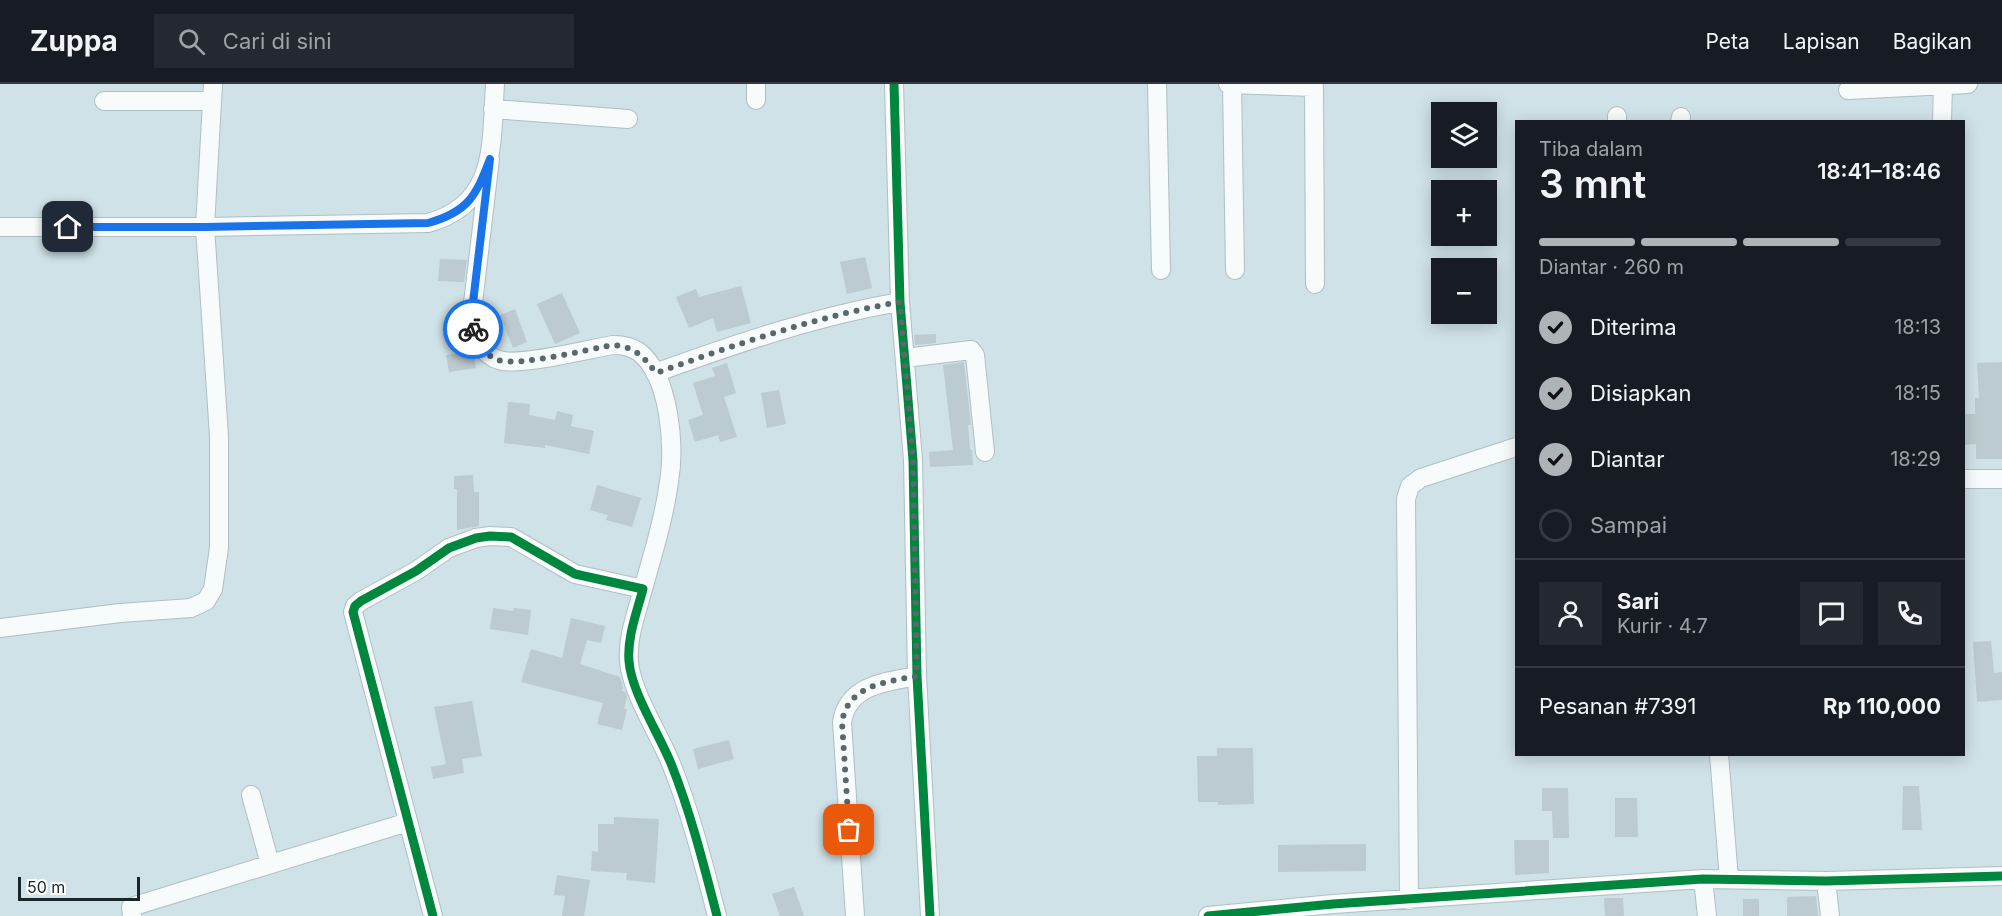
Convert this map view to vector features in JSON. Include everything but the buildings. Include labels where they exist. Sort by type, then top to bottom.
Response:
[{"type":"street","points":[[495,84],[490,159],[471,320],[479,344],[491,357],[500,361],[534,359],[613,345],[624,346],[641,354],[656,373],[668,409],[670,480],[631,635],[628,660],[632,682],[673,768],[717,916]]},
{"type":"street","points":[[894,84],[900,302],[913,460],[917,676],[930,916]]},
{"type":"street","points":[[1157,84],[1161,270]]},
{"type":"street","points":[[1228,84],[1314,87],[1315,284]]},
{"type":"street","points":[[1232,84],[1235,270]]},
{"type":"street","points":[[1848,90],[1968,84]]},
{"type":"street","points":[[1942,120],[1943,85]]},
{"type":"street","points":[[0,628],[120,613],[191,608],[206,601],[213,588],[219,548],[219,436],[205,227],[212,92],[104,101]]},
{"type":"street","points":[[493,109],[628,119]]},
{"type":"street","points":[[0,227],[205,227],[428,223],[446,218],[458,211],[479,189],[490,159]]},
{"type":"street","points":[[656,373],[765,336],[867,308],[900,302]]},
{"type":"street","points":[[904,358],[971,350],[975,355],[985,452]]},
{"type":"street","points":[[1409,900],[1406,499],[1410,486],[1421,478],[1515,447]]},
{"type":"street","points":[[1965,479],[2002,479]]},
{"type":"street","points":[[433,916],[354,619],[355,606],[416,571],[449,548],[476,538],[490,536],[511,537],[575,574],[643,589]]},
{"type":"street","points":[[855,916],[842,722],[844,710],[850,701],[864,690],[883,682],[917,676]]},
{"type":"street","points":[[1719,756],[1729,879]]},
{"type":"street","points":[[251,795],[270,864]]},
{"type":"street","points":[[132,916],[131,906],[408,822]]},
{"type":"street","points":[[1208,916],[1333,910],[1409,900],[1511,891],[1703,879],[1826,880],[2002,876]]},
{"type":"street","points":[[1703,879],[1707,916]]},
{"type":"street","points":[[1826,880],[1830,916]]},
{"type":"cycle path","points":[[894,84],[900,302],[913,460],[917,676],[930,916]]},
{"type":"cycle path","points":[[433,916],[353,612],[355,606],[361,601],[416,571],[449,548],[476,538],[490,536],[511,537],[575,574],[643,589],[630,643],[631,673],[640,700],[679,784],[697,840],[717,916]]},
{"type":"cycle path","points":[[1208,916],[1333,904],[1703,879],[1826,881],[2002,876]]},
{"type":"way so far","points":[[473,329],[479,344],[491,357],[500,361],[534,359],[613,345],[634,349],[656,373],[765,336],[867,308],[900,302],[913,460],[917,676],[883,682],[864,690],[850,701],[844,710],[842,722],[849,830]]},
{"type":"route","points":[[68,227],[428,223],[446,218],[458,211],[479,189],[490,159],[471,320],[473,329]]}]
